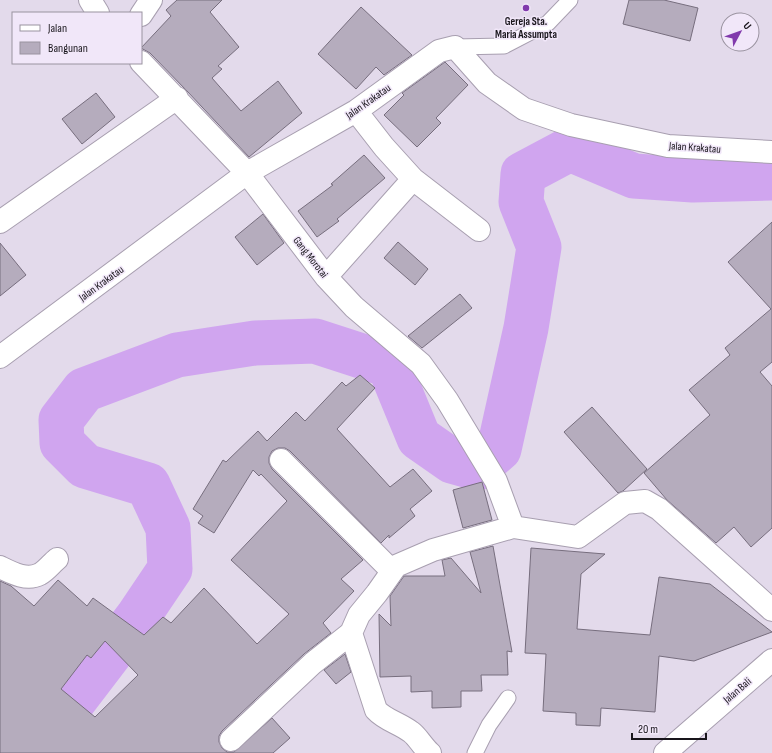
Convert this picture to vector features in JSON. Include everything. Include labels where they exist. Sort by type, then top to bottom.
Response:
[{"type":"street","points":[[90,0],[97,12]]},
{"type":"street","points":[[142,13],[150,0]]},
{"type":"street","name":"Jalan Krakatau","points":[[2,350],[247,173],[356,111],[439,51],[455,47],[487,83],[524,109],[570,125],[668,146],[772,152]]},
{"type":"street","name":"Gang Morotai","points":[[142,63],[247,173],[326,277],[354,308],[421,364],[447,400],[496,481],[513,527]]},
{"type":"street","points":[[0,222],[177,98]]},
{"type":"street","points":[[356,111],[384,147],[413,179],[479,230]]},
{"type":"street","points":[[326,277],[413,179]]},
{"type":"street","points":[[281,460],[392,571]]},
{"type":"street","points":[[231,740],[313,663],[351,633],[359,615],[378,593],[396,566],[433,550],[513,527],[578,537],[625,503],[645,501],[659,508],[772,610]]},
{"type":"street","points":[[0,568],[18,576],[32,576],[40,574],[57,559]]},
{"type":"street","points":[[351,633],[376,710],[383,717],[413,733],[421,745],[430,753]]},
{"type":"street","name":"Jalan Bali","points":[[665,753],[772,660]]},
{"type":"lane","points":[[455,47],[504,46],[548,23],[570,0]]},
{"type":"lane","points":[[475,753],[489,725],[508,698]]},
{"type":"building","points":[[177,0],[222,0],[210,12],[239,47],[218,66],[222,69],[212,78],[241,111],[278,81],[302,113],[249,157],[150,53],[142,49],[171,16],[166,10]]},
{"type":"building","points":[[629,0],[664,0],[698,8],[690,41],[623,24]]},
{"type":"building","points":[[361,7],[412,55],[384,75],[376,67],[356,89],[318,54]]},
{"type":"building","points":[[445,62],[468,85],[436,118],[441,123],[417,147],[384,115],[404,95],[402,93]]},
{"type":"building","points":[[96,93],[115,117],[82,144],[62,119]]},
{"type":"building","points":[[364,155],[385,178],[337,219],[339,221],[317,237],[298,211],[333,185],[331,184]]},
{"type":"building","points":[[263,214],[284,243],[257,265],[235,237]]},
{"type":"building","points":[[772,222],[772,362],[760,372],[772,386],[772,528],[751,547],[734,527],[716,543],[667,500],[644,473],[710,415],[689,390],[730,355],[725,348],[771,309],[728,262]]},
{"type":"building","points":[[398,242],[428,269],[415,285],[384,258]]},
{"type":"building","points":[[0,243],[26,275],[0,296]]},
{"type":"building","points":[[460,294],[472,308],[422,348],[408,336]]},
{"type":"building","points":[[360,375],[375,388],[337,429],[390,487],[413,469],[432,491],[410,509],[415,516],[389,538],[389,535],[381,543],[290,451],[285,448],[278,448],[272,451],[269,457],[269,463],[272,469],[363,560],[341,579],[354,591],[323,623],[331,633],[304,654],[222,731],[219,736],[219,742],[222,748],[227,752],[234,752],[272,718],[290,738],[273,753],[0,753],[0,581],[11,586],[34,606],[58,580],[87,606],[93,598],[144,635],[163,617],[171,623],[204,588],[257,644],[289,614],[231,560],[287,501],[261,474],[259,476],[253,470],[214,533],[198,523],[203,516],[193,509],[223,460],[226,462],[258,431],[267,441],[296,412],[305,421],[342,382],[346,386]],"holes":[[[105,641],[138,675],[95,717],[61,689],[87,655],[91,658]]]},
{"type":"building","points":[[592,407],[647,469],[623,491],[618,493],[564,432]]},
{"type":"building","points":[[482,482],[492,520],[463,528],[453,490]]},
{"type":"building","points":[[493,546],[512,652],[507,651],[508,675],[481,675],[482,691],[461,691],[461,707],[432,708],[432,691],[411,692],[411,676],[380,677],[379,614],[391,626],[390,596],[404,576],[445,576],[442,560],[451,558],[481,593],[470,552]]},
{"type":"building","points":[[531,548],[605,554],[581,574],[577,629],[650,635],[659,577],[710,584],[772,632],[694,661],[659,656],[655,712],[601,708],[600,726],[576,725],[576,713],[543,711],[546,654],[525,653]]},
{"type":"building","points":[[345,654],[351,672],[336,684],[324,670]]},
{"type":"waterway","points":[[34,753],[137,618],[170,569],[168,528],[148,485],[85,466],[62,443],[61,420],[84,390],[177,355],[255,343],[315,341],[389,365],[419,438],[452,461],[477,468],[499,449],[526,328],[539,247],[521,202],[523,174],[570,149],[634,176],[693,180],[772,178]]},
{"type":"place","name":"Gereja Sta. Maria Assumpta","points":[[526,8]]}]
